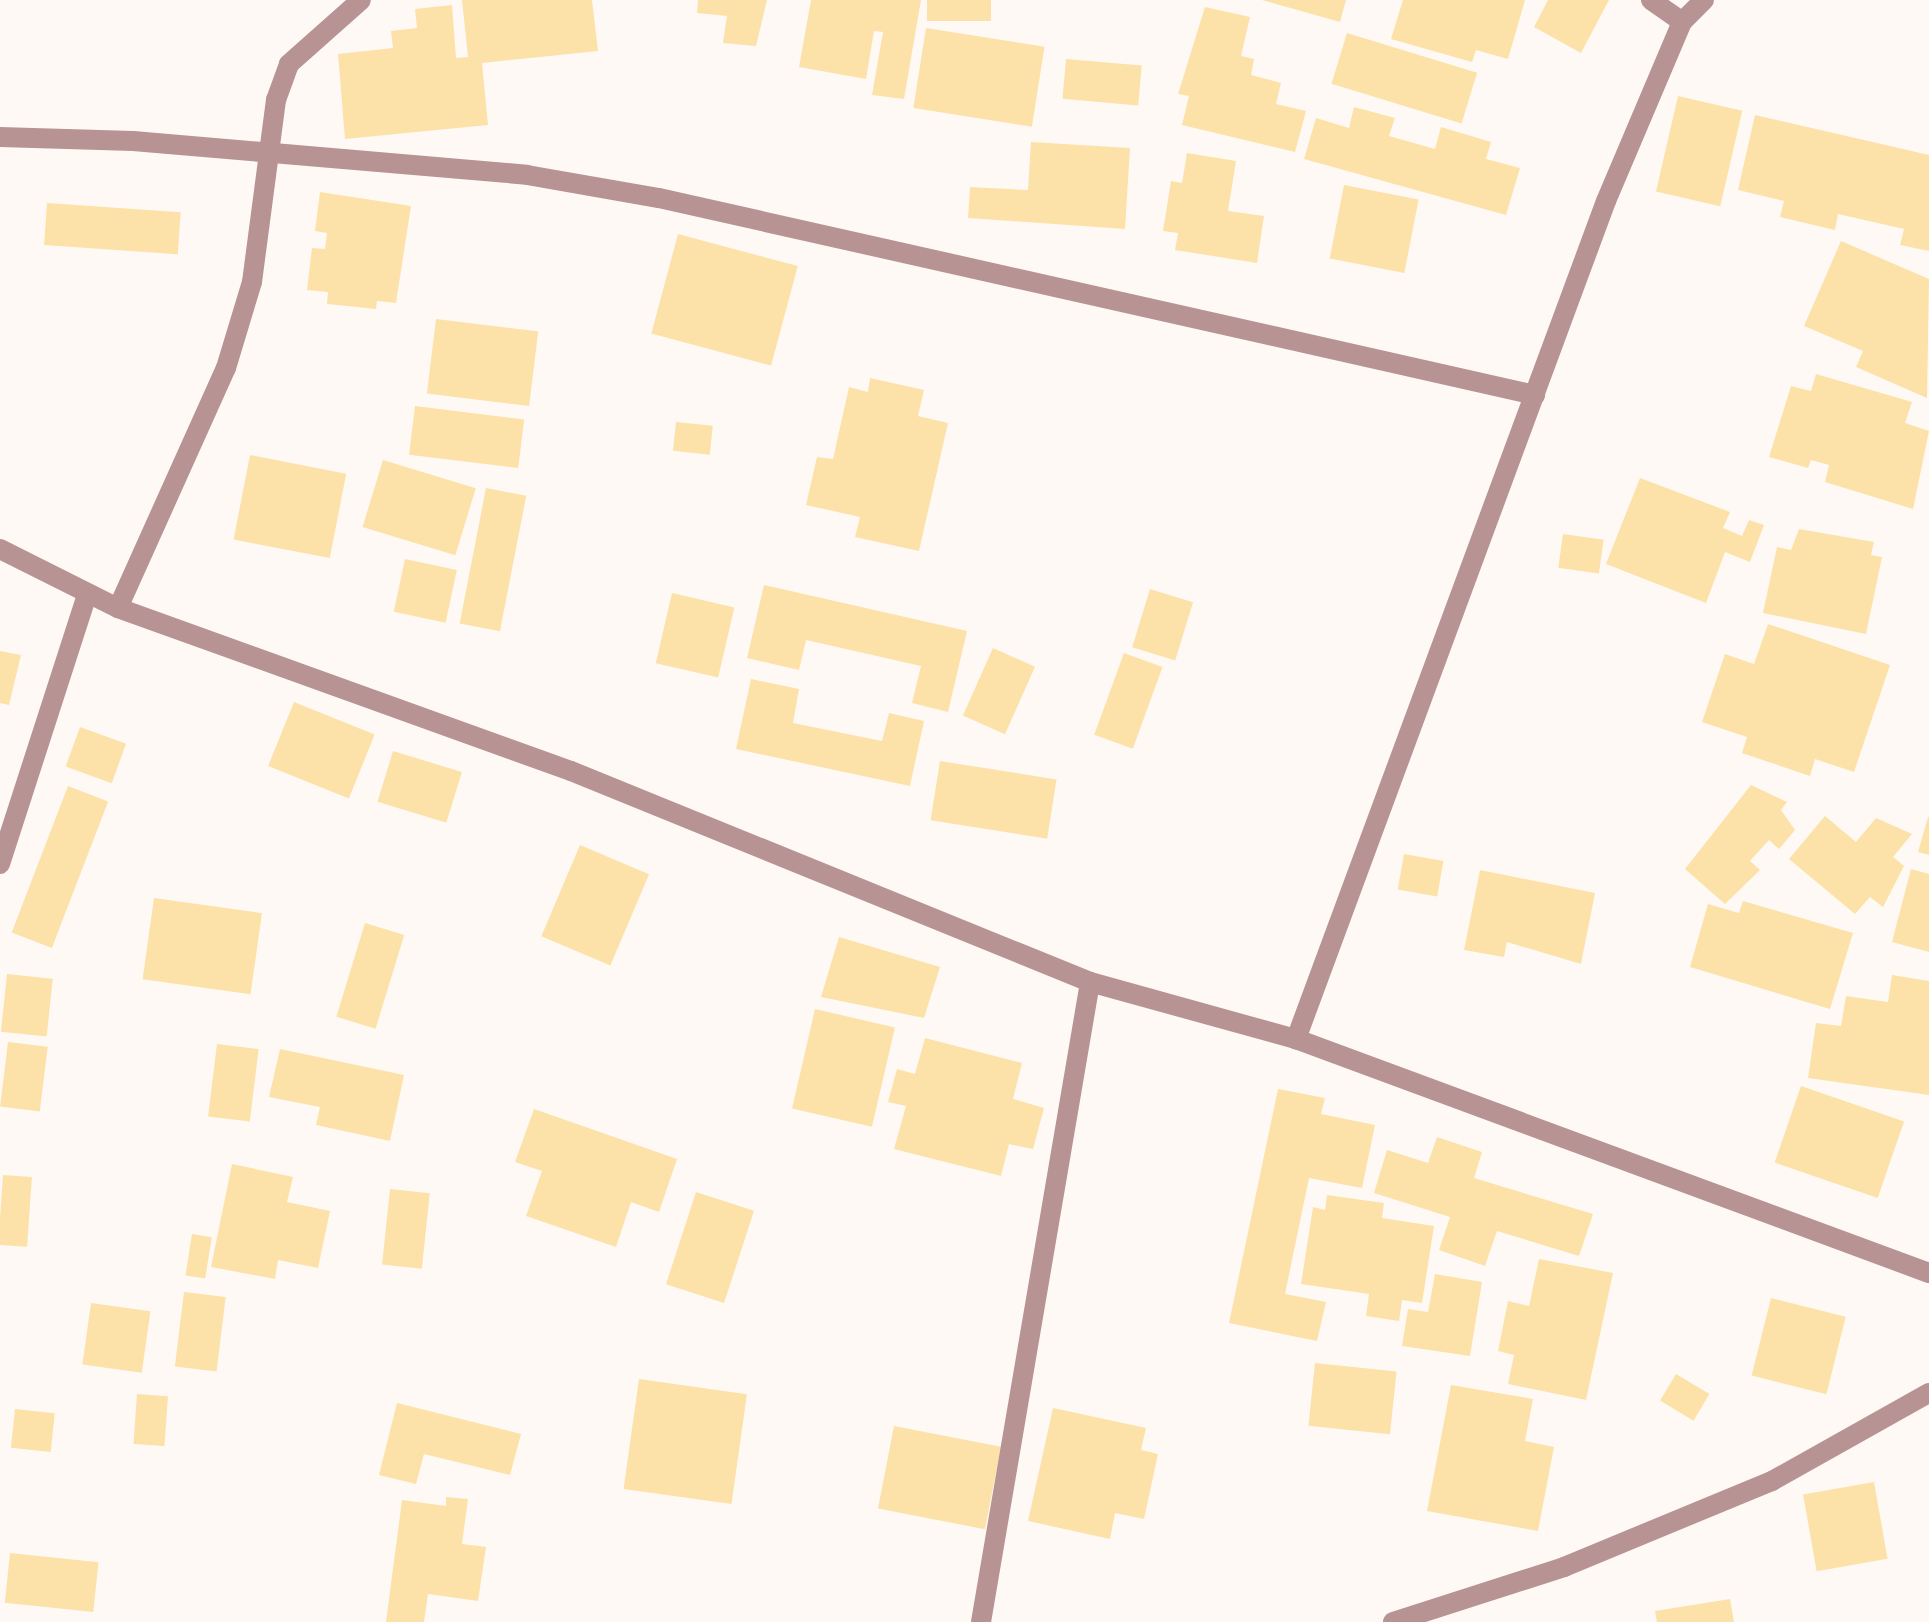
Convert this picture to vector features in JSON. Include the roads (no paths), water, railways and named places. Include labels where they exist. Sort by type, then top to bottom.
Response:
[{"type":"street","points":[[118,608],[226,368],[252,282],[274,152],[276,100],[289,64],[361,0]]},
{"type":"street","points":[[1651,0],[1682,22]]},
{"type":"street","points":[[1296,1039],[1535,395],[1682,22],[1704,0]]},
{"type":"street","points":[[0,137],[274,152],[527,175],[659,198],[1535,395]]},
{"type":"street","points":[[0,549],[118,608],[571,771],[1090,982],[1296,1039],[1929,1273]]},
{"type":"street","points":[[0,864],[87,594]]},
{"type":"street","points":[[981,1622],[1090,982]]},
{"type":"street","points":[[1393,1622],[1564,1567],[1772,1481],[1929,1393]]}]
